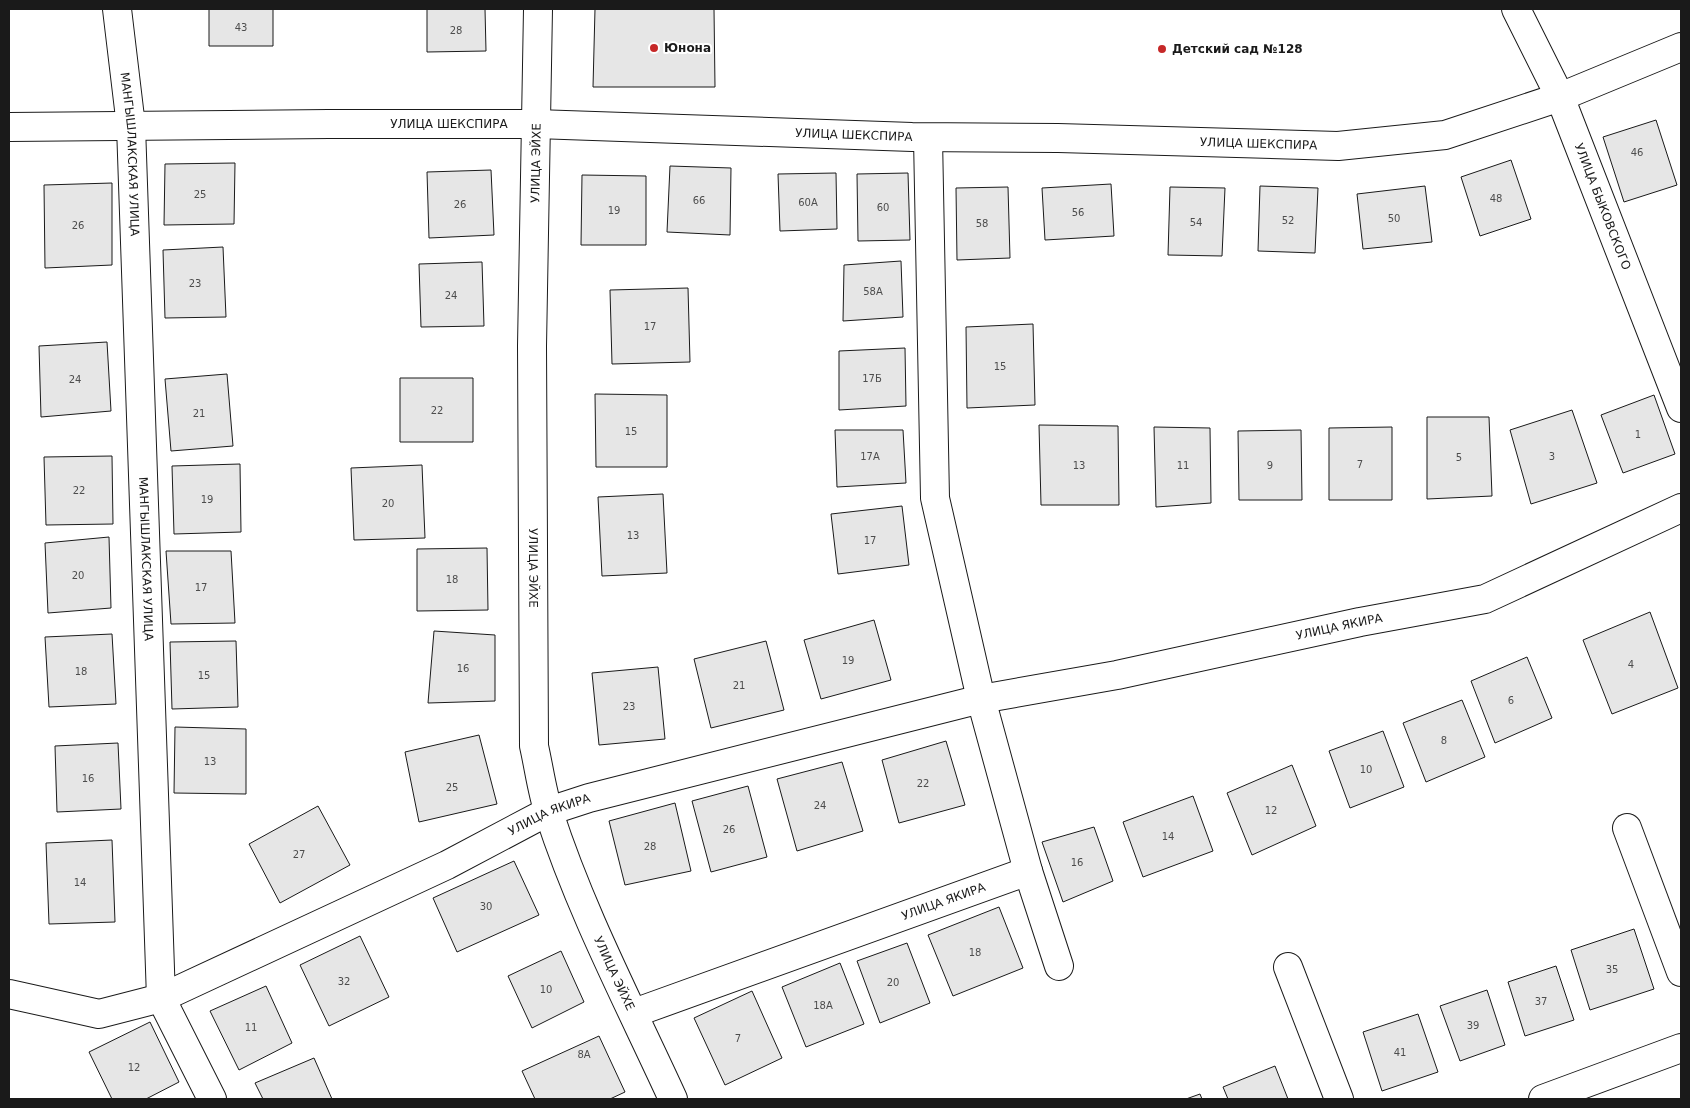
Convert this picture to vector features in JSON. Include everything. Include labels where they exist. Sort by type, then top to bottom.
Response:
[{"type":"street","name":"МАНГЫШЛАКСКАЯ УЛИЦА","points":[[117,9],[130,126],[152,1000],[212,1099]]},
{"type":"street","name":"УЛИЦА ЭЙХЕ","points":[[538,9],[532,346],[534,746],[549,811],[565,859],[597,938],[673,1099]]},
{"type":"street","name":"УЛИЦА БЫКОВСКОГО","points":[[1516,9],[1560,96],[1681,408]]},
{"type":"street","name":"УЛИЦА ШЕКСПИРА","points":[[9,127],[536,124],[928,138],[1058,138],[1338,146],[1445,135],[1560,96],[1681,47]]},
{"type":"street","points":[[928,138],[935,498],[981,699],[1028,871],[1059,966]]},
{"type":"street","name":"УЛИЦА ЯКИРА","points":[[9,994],[99,1014],[152,1000],[447,865],[549,811],[589,798],[981,699],[1117,675],[1360,622],[1484,600],[1681,508]]},
{"type":"street","points":[[1627,828],[1681,972]]},
{"type":"street","name":"УЛИЦА ЯКИРА","points":[[634,1013],[1028,871]]},
{"type":"street","points":[[1288,967],[1339,1099]]},
{"type":"street","points":[[1543,1099],[1681,1048]]},
{"type":"building","points":[[209,9],[273,9],[273,46],[209,46]]},
{"type":"building","points":[[427,9],[485,9],[486,51],[427,52]]},
{"type":"building","name":"Юнона","points":[[595,9],[714,9],[715,87],[593,87]]},
{"type":"building","points":[[1656,120],[1677,185],[1624,202],[1603,137]]},
{"type":"building","points":[[1511,160],[1531,219],[1480,236],[1461,177]]},
{"type":"building","points":[[235,163],[234,224],[164,225],[165,164]]},
{"type":"building","points":[[670,166],[731,168],[730,235],[667,232]]},
{"type":"building","points":[[491,170],[494,235],[429,238],[427,172]]},
{"type":"building","points":[[836,173],[837,229],[780,231],[778,174]]},
{"type":"building","points":[[908,173],[910,240],[858,241],[857,174]]},
{"type":"building","points":[[582,175],[646,176],[646,245],[581,245]]},
{"type":"building","points":[[112,183],[112,265],[45,268],[44,185]]},
{"type":"building","points":[[1111,184],[1114,236],[1045,240],[1042,188]]},
{"type":"building","points":[[1260,186],[1318,188],[1315,253],[1258,251]]},
{"type":"building","points":[[1425,186],[1432,242],[1363,249],[1357,194]]},
{"type":"building","points":[[1008,187],[1010,258],[957,260],[956,188]]},
{"type":"building","points":[[1170,187],[1225,188],[1222,256],[1168,255]]},
{"type":"building","points":[[223,247],[226,317],[165,318],[163,250]]},
{"type":"building","points":[[901,261],[903,317],[843,321],[844,265]]},
{"type":"building","points":[[482,262],[484,326],[421,327],[419,264]]},
{"type":"building","points":[[688,288],[690,362],[612,364],[610,290]]},
{"type":"building","points":[[1033,324],[1035,405],[967,408],[966,327]]},
{"type":"building","points":[[107,342],[111,411],[41,417],[39,346]]},
{"type":"building","points":[[905,348],[906,406],[839,410],[839,351]]},
{"type":"building","points":[[227,374],[233,446],[171,451],[165,379]]},
{"type":"building","points":[[400,378],[473,378],[473,442],[400,442]]},
{"type":"building","points":[[595,394],[667,395],[667,467],[596,467]]},
{"type":"building","points":[[1654,395],[1675,454],[1623,473],[1601,415]]},
{"type":"building","points":[[1572,410],[1597,483],[1531,504],[1510,430]]},
{"type":"building","points":[[1427,417],[1489,417],[1492,496],[1427,499]]},
{"type":"building","points":[[1039,425],[1118,426],[1119,505],[1041,505]]},
{"type":"building","points":[[1154,427],[1210,428],[1211,503],[1156,507]]},
{"type":"building","points":[[1392,427],[1392,500],[1329,500],[1329,428]]},
{"type":"building","points":[[835,430],[903,430],[906,483],[837,487]]},
{"type":"building","points":[[1301,430],[1302,500],[1239,500],[1238,431]]},
{"type":"building","points":[[112,456],[113,524],[46,525],[44,457]]},
{"type":"building","points":[[240,464],[241,532],[174,534],[172,466]]},
{"type":"building","points":[[422,465],[425,538],[354,540],[351,468]]},
{"type":"building","points":[[663,494],[667,573],[602,576],[598,497]]},
{"type":"building","points":[[902,506],[909,565],[838,574],[831,514]]},
{"type":"building","points":[[109,537],[111,608],[48,613],[45,543]]},
{"type":"building","points":[[487,548],[488,610],[417,611],[417,549]]},
{"type":"building","points":[[166,551],[231,551],[235,623],[171,624]]},
{"type":"building","points":[[1650,612],[1678,688],[1612,714],[1583,640]]},
{"type":"building","points":[[874,620],[891,680],[821,699],[804,640]]},
{"type":"building","points":[[434,631],[495,635],[495,701],[428,703]]},
{"type":"building","points":[[112,634],[116,704],[49,707],[45,637]]},
{"type":"building","points":[[236,641],[238,707],[172,709],[170,642]]},
{"type":"building","points":[[766,641],[784,710],[711,728],[694,659]]},
{"type":"building","points":[[1527,657],[1552,718],[1495,743],[1471,681]]},
{"type":"building","points":[[658,667],[665,739],[599,745],[592,673]]},
{"type":"building","points":[[1462,700],[1485,757],[1426,782],[1403,723]]},
{"type":"building","points":[[175,727],[246,729],[246,794],[174,793]]},
{"type":"building","points":[[1383,731],[1404,787],[1350,808],[1329,751]]},
{"type":"building","points":[[479,735],[497,804],[419,822],[405,752]]},
{"type":"building","points":[[946,741],[965,805],[899,823],[882,760]]},
{"type":"building","points":[[118,743],[121,809],[57,812],[55,746]]},
{"type":"building","points":[[842,762],[863,831],[797,851],[777,779]]},
{"type":"building","points":[[1292,765],[1316,826],[1252,855],[1227,793]]},
{"type":"building","points":[[748,786],[767,857],[711,872],[692,801]]},
{"type":"building","points":[[1193,796],[1213,851],[1143,877],[1123,822]]},
{"type":"building","points":[[675,803],[691,871],[625,885],[609,821]]},
{"type":"building","points":[[318,806],[350,865],[280,903],[249,844]]},
{"type":"building","points":[[1094,827],[1113,881],[1063,902],[1042,842]]},
{"type":"building","points":[[112,840],[115,922],[49,924],[46,843]]},
{"type":"building","points":[[514,861],[539,915],[457,952],[433,898]]},
{"type":"building","points":[[999,907],[1023,968],[953,996],[928,935]]},
{"type":"building","points":[[1634,929],[1654,989],[1590,1010],[1571,950]]},
{"type":"building","points":[[360,936],[389,997],[329,1026],[300,965]]},
{"type":"building","points":[[907,943],[930,1003],[880,1023],[857,961]]},
{"type":"building","points":[[561,951],[584,1002],[532,1028],[508,976]]},
{"type":"building","points":[[840,963],[864,1024],[806,1047],[782,987]]},
{"type":"building","points":[[1556,966],[1574,1020],[1525,1036],[1508,982]]},
{"type":"building","points":[[266,986],[292,1043],[239,1070],[210,1011]]},
{"type":"building","points":[[1487,990],[1505,1045],[1460,1061],[1440,1006]]},
{"type":"building","points":[[752,991],[782,1058],[725,1085],[694,1018]]},
{"type":"building","points":[[1418,1014],[1438,1072],[1382,1091],[1363,1032]]},
{"type":"building","points":[[150,1022],[179,1082],[146,1099],[112,1099],[89,1052]]},
{"type":"building","points":[[599,1036],[625,1092],[610,1099],[535,1099],[522,1071]]},
{"type":"building","points":[[314,1058],[332,1099],[263,1099],[255,1083]]},
{"type":"building","points":[[1275,1066],[1288,1099],[1228,1099],[1223,1087]]},
{"type":"building","points":[[1200,1094],[1202,1099],[1186,1099]]},
{"type":"place","name":"Юнона","points":[[654,48]]},
{"type":"place","name":"Детский сад №128","points":[[1162,49]]}]
